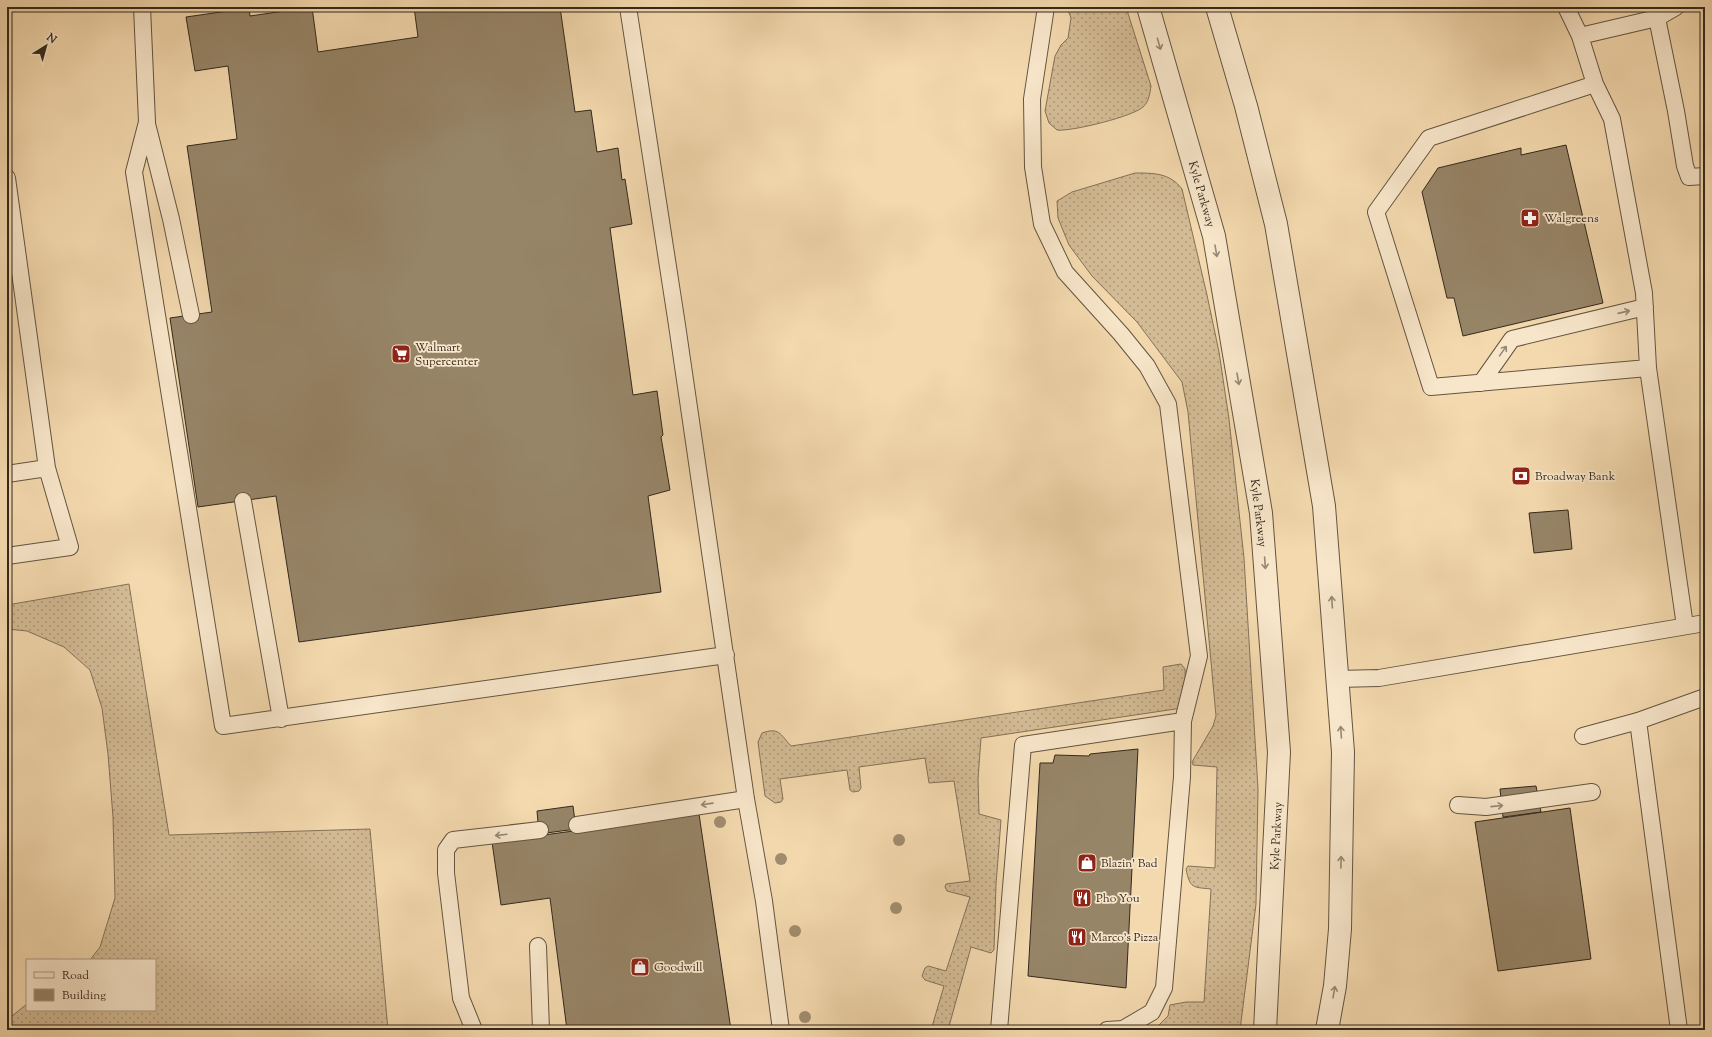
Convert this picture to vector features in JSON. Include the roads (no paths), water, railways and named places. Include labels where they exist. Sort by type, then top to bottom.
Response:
[{"type":"street","name":"Kyle Parkway","points":[[1148,7],[1214,236],[1261,514],[1280,752],[1265,1030]]},
{"type":"street","points":[[1217,7],[1246,106],[1276,224],[1324,506],[1343,752],[1340,929],[1335,986],[1327,1030]]},
{"type":"lane","points":[[142,7],[147,122],[171,219],[191,315]]},
{"type":"lane","points":[[628,7],[726,655],[746,799],[764,901],[781,1030]]},
{"type":"lane","points":[[1046,7],[1032,99],[1033,167],[1042,224],[1065,272],[1121,334],[1147,366],[1168,404],[1199,656],[1183,721],[1182,777],[1164,988],[1152,1012],[1123,1029],[1107,1030]]},
{"type":"lane","points":[[1566,7],[1580,36],[1595,84],[1612,118],[1644,293],[1648,368],[1685,626]]},
{"type":"lane","points":[[1580,36],[1657,18],[1676,7]]},
{"type":"lane","points":[[1657,18],[1676,111],[1685,166],[1689,177],[1705,176]]},
{"type":"lane","points":[[1595,84],[1429,138],[1376,212],[1431,387],[1648,368]]},
{"type":"lane","points":[[147,122],[134,172],[223,726],[726,655]]},
{"type":"lane","points":[[7,178],[47,468],[70,547],[7,556]]},
{"type":"lane","points":[[1480,383],[1512,339],[1645,307]]},
{"type":"lane","points":[[7,474],[47,468]]},
{"type":"lane","points":[[243,501],[281,719]]},
{"type":"lane","points":[[1338,679],[1379,678],[1705,623]]},
{"type":"lane","points":[[1583,736],[1638,721],[1705,698]]},
{"type":"lane","points":[[999,1030],[1023,744],[1183,721]]},
{"type":"lane","points":[[1638,721],[1679,1030]]},
{"type":"lane","points":[[1458,805],[1486,807],[1592,792]]},
{"type":"lane","points":[[577,825],[746,799]]},
{"type":"lane","points":[[474,1030],[461,998],[446,873],[446,850],[453,840],[540,830]]},
{"type":"lane","points":[[538,946],[541,1030]]},
{"type":"place","name":"Walgreens","points":[[1530,218]]},
{"type":"place","name":"Walmart Supercenter","points":[[401,354]]},
{"type":"place","name":"Broadway Bank","points":[[1521,476]]},
{"type":"place","name":"Blazin' Bad","points":[[1087,863]]},
{"type":"place","name":"Pho You","points":[[1082,898]]},
{"type":"place","name":"Marco's Pizza","points":[[1077,937]]},
{"type":"place","name":"Goodwill","points":[[640,967]]}]
